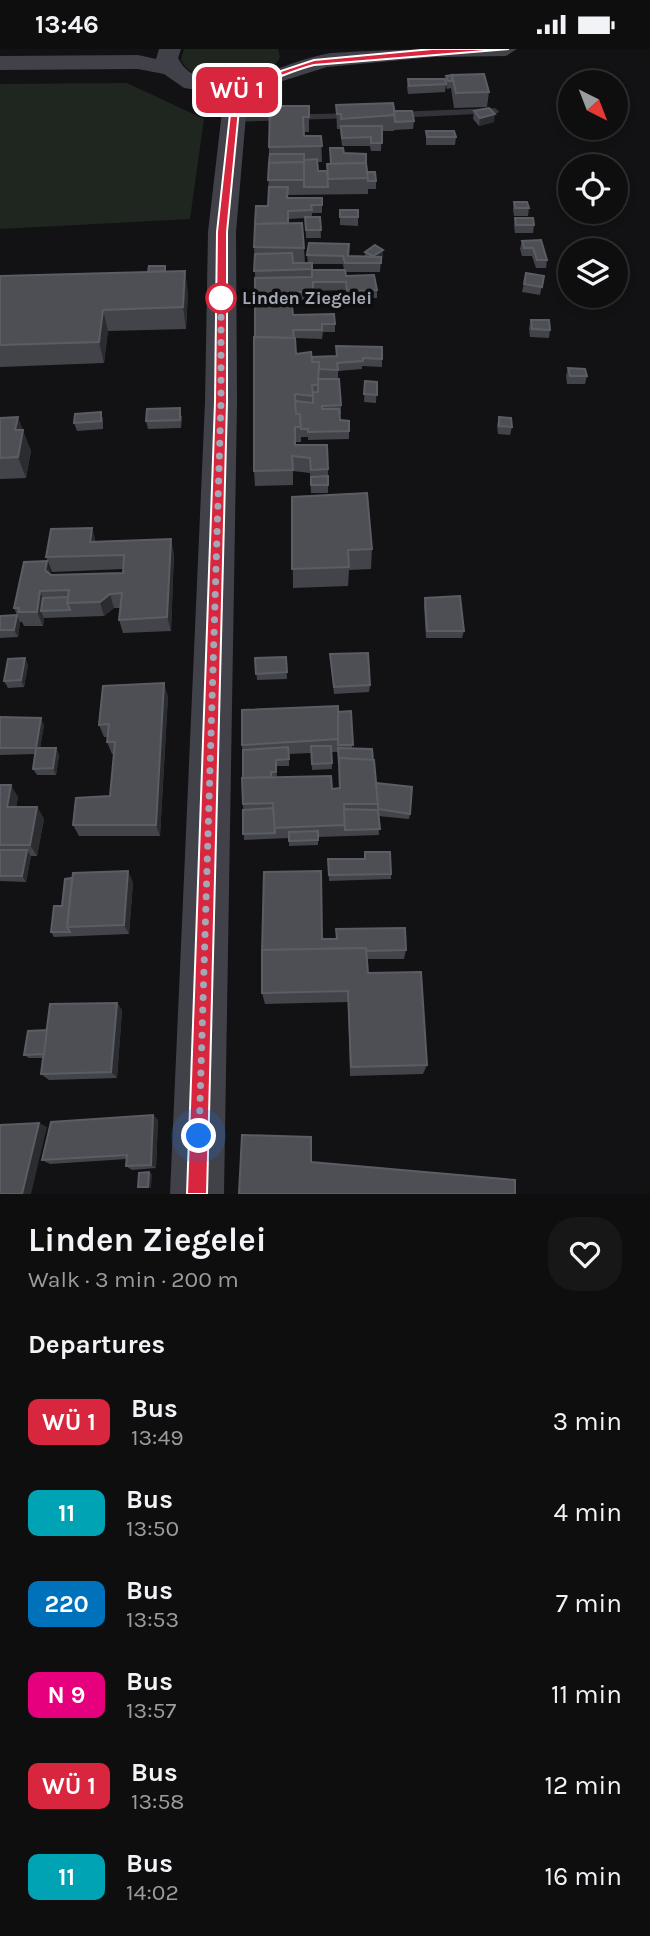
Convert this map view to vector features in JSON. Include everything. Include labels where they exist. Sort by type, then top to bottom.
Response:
[{"type":"main road","points":[[317,49],[506,49]]},
{"type":"main road","points":[[0,62],[138,62],[169,55],[186,80],[225,87],[274,78],[288,59],[314,62],[432,51]]},
{"type":"main road","points":[[223,210],[232,119],[225,87]]},
{"type":"main road","points":[[197,1194],[221,402],[225,87]]},
{"type":"lane","points":[[383,115],[495,111]]},
{"type":"lane","points":[[232,119],[369,116]]},
{"type":"shaded area","points":[[184,49],[278,49],[280,57],[273,67],[247,79],[215,80],[189,70],[181,60]]},
{"type":"shaded area","points":[[127,83],[204,119],[190,219],[0,229],[0,84]]},
{"type":"building","points":[[484,74],[489,92],[456,93],[452,75]]},
{"type":"building","points":[[408,79],[445,79],[446,84],[409,86]]},
{"type":"building","points":[[393,103],[395,115],[341,119],[341,114],[337,114],[336,105]]},
{"type":"building","points":[[270,106],[309,106],[309,117],[303,117],[304,136],[321,136],[322,146],[269,147]]},
{"type":"building","points":[[489,108],[495,114],[480,118],[474,111]]},
{"type":"building","points":[[394,111],[412,111],[414,121],[395,122]]},
{"type":"building","points":[[341,126],[382,126],[382,143],[371,143],[371,137],[342,138]]},
{"type":"building","points":[[426,131],[454,131],[456,137],[427,137]]},
{"type":"building","points":[[330,148],[343,148],[344,153],[366,154],[366,163],[331,164]]},
{"type":"building","points":[[270,154],[304,154],[304,160],[317,159],[318,171],[327,171],[328,187],[304,187],[304,162],[269,163]]},
{"type":"building","points":[[304,162],[304,180],[268,180],[269,163]]},
{"type":"building","points":[[366,163],[368,178],[328,179],[327,164]]},
{"type":"building","points":[[367,172],[375,172],[376,181],[368,181]]},
{"type":"building","points":[[269,187],[288,187],[287,198],[322,198],[322,205],[311,205],[312,210],[288,211],[288,223],[255,224],[256,206],[268,206]]},
{"type":"building","points":[[514,202],[527,202],[529,208],[515,208]]},
{"type":"building","points":[[340,210],[358,210],[358,217],[340,217]]},
{"type":"building","points":[[305,217],[320,217],[321,230],[306,230]]},
{"type":"building","points":[[515,218],[533,218],[534,225],[516,225]]},
{"type":"building","points":[[302,223],[304,248],[254,247],[255,224]]},
{"type":"building","points":[[541,240],[547,260],[537,260],[533,248],[524,248],[522,241]]},
{"type":"building","points":[[309,243],[349,244],[348,256],[381,257],[381,263],[345,263],[343,256],[307,255]]},
{"type":"building","points":[[375,245],[383,250],[373,256],[365,252]]},
{"type":"building","points":[[292,253],[293,263],[312,263],[312,269],[254,271],[255,254]]},
{"type":"building","points":[[149,266],[165,266],[165,271],[148,272]]},
{"type":"building","points":[[312,270],[345,270],[346,276],[374,275],[377,290],[347,291],[346,282],[313,282],[313,291],[255,295],[255,278],[312,277]]},
{"type":"building","points":[[185,271],[183,307],[103,310],[99,342],[0,345],[0,276]]},
{"type":"building","points":[[526,273],[544,276],[542,287],[524,284]]},
{"type":"building","points":[[255,306],[292,306],[293,315],[334,314],[335,324],[322,324],[322,330],[293,330],[294,338],[255,337]]},
{"type":"building","points":[[531,320],[549,320],[550,330],[532,329]]},
{"type":"building","points":[[254,337],[295,338],[296,354],[311,352],[312,362],[319,362],[318,385],[312,385],[313,396],[295,394],[296,414],[300,414],[301,427],[295,427],[295,445],[327,445],[328,469],[311,470],[310,458],[292,456],[293,470],[254,471]]},
{"type":"building","points":[[336,346],[382,347],[382,359],[363,358],[363,361],[337,363],[338,370],[319,369],[319,362],[312,362],[312,357],[337,356]]},
{"type":"building","points":[[568,368],[585,369],[587,376],[570,376]]},
{"type":"building","points":[[318,379],[339,379],[341,405],[322,406],[322,409],[339,409],[340,420],[349,421],[349,431],[308,432],[308,429],[301,429],[300,414],[296,414],[295,401],[313,403],[313,392],[318,392]]},
{"type":"building","points":[[365,381],[377,382],[377,395],[364,394]]},
{"type":"building","points":[[180,408],[180,420],[146,421],[147,409]]},
{"type":"building","points":[[101,412],[101,421],[74,423],[75,414]]},
{"type":"building","points":[[18,417],[15,430],[23,430],[18,457],[0,458],[0,418]]},
{"type":"building","points":[[499,417],[511,418],[512,427],[499,426]]},
{"type":"building","points":[[328,476],[328,485],[311,485],[311,477]]},
{"type":"building","points":[[367,493],[372,549],[348,550],[349,567],[292,569],[292,497]]},
{"type":"building","points":[[92,528],[90,542],[171,539],[167,617],[119,620],[122,593],[110,594],[100,602],[67,603],[69,590],[40,591],[37,612],[18,612],[19,608],[14,608],[24,562],[47,561],[45,570],[51,575],[123,573],[124,555],[46,557],[51,529]]},
{"type":"building","points":[[460,596],[464,631],[427,631],[425,598]]},
{"type":"building","points":[[68,597],[70,610],[41,611],[43,598]]},
{"type":"building","points":[[17,615],[14,630],[0,630],[0,616]]},
{"type":"building","points":[[368,653],[370,685],[334,687],[330,654]]},
{"type":"building","points":[[286,657],[287,672],[256,674],[255,658]]},
{"type":"building","points":[[25,658],[21,680],[4,681],[8,659]]},
{"type":"building","points":[[164,683],[156,825],[73,825],[76,798],[110,796],[115,742],[107,742],[109,724],[99,725],[103,686]]},
{"type":"building","points":[[338,706],[339,739],[242,745],[242,710]]},
{"type":"building","points":[[351,711],[353,745],[338,745],[338,712]]},
{"type":"building","points":[[0,717],[41,718],[36,748],[0,748]]},
{"type":"building","points":[[311,746],[331,746],[332,763],[312,764]]},
{"type":"building","points":[[288,747],[289,759],[276,760],[276,772],[271,772],[271,777],[243,778],[243,750]]},
{"type":"building","points":[[36,748],[56,748],[53,768],[33,769]]},
{"type":"building","points":[[338,748],[372,749],[373,760],[339,758],[339,764]]},
{"type":"building","points":[[339,758],[374,760],[378,804],[344,804],[345,825],[274,828],[273,803],[243,804],[242,778],[331,776],[332,789],[340,788]]},
{"type":"building","points":[[376,783],[412,787],[410,814],[378,809]]},
{"type":"building","points":[[0,785],[11,785],[7,807],[37,807],[30,845],[0,845]]},
{"type":"building","points":[[273,808],[275,833],[243,834],[243,810]]},
{"type":"building","points":[[344,809],[378,810],[380,829],[345,830]]},
{"type":"building","points":[[318,831],[318,840],[289,841],[289,832]]},
{"type":"building","points":[[0,850],[27,850],[22,876],[0,876]]},
{"type":"building","points":[[365,852],[390,852],[391,874],[329,875],[328,859],[365,859]]},
{"type":"building","points":[[128,871],[124,925],[67,927],[73,873]]},
{"type":"building","points":[[321,871],[322,939],[337,939],[336,929],[405,928],[406,950],[262,950],[264,872]]},
{"type":"building","points":[[72,878],[67,927],[70,932],[51,932],[54,906],[62,906],[65,879]]},
{"type":"building","points":[[366,948],[368,973],[421,972],[427,1065],[351,1067],[348,991],[262,993],[262,950]]},
{"type":"building","points":[[117,1003],[111,1072],[41,1074],[50,1004]]},
{"type":"building","points":[[47,1030],[44,1054],[24,1055],[28,1031]]},
{"type":"building","points":[[153,1115],[151,1165],[126,1166],[127,1155],[42,1160],[51,1122]]},
{"type":"building","points":[[39,1123],[22,1194],[0,1194],[0,1125]]},
{"type":"building","points":[[242,1135],[311,1137],[311,1162],[515,1180],[515,1194],[239,1194]]},
{"type":"building","points":[[149,1172],[148,1187],[138,1187],[139,1173]]},
{"type":"bus line","points":[[197,1194],[221,402],[222,232],[237,87],[274,78],[286,69],[314,62],[432,51],[505,49]]},
{"type":"place","name":"Linden Ziegelei","points":[[221,298]]},
{"type":"route","points":[[199,1136],[221,402],[221,298]]}]
